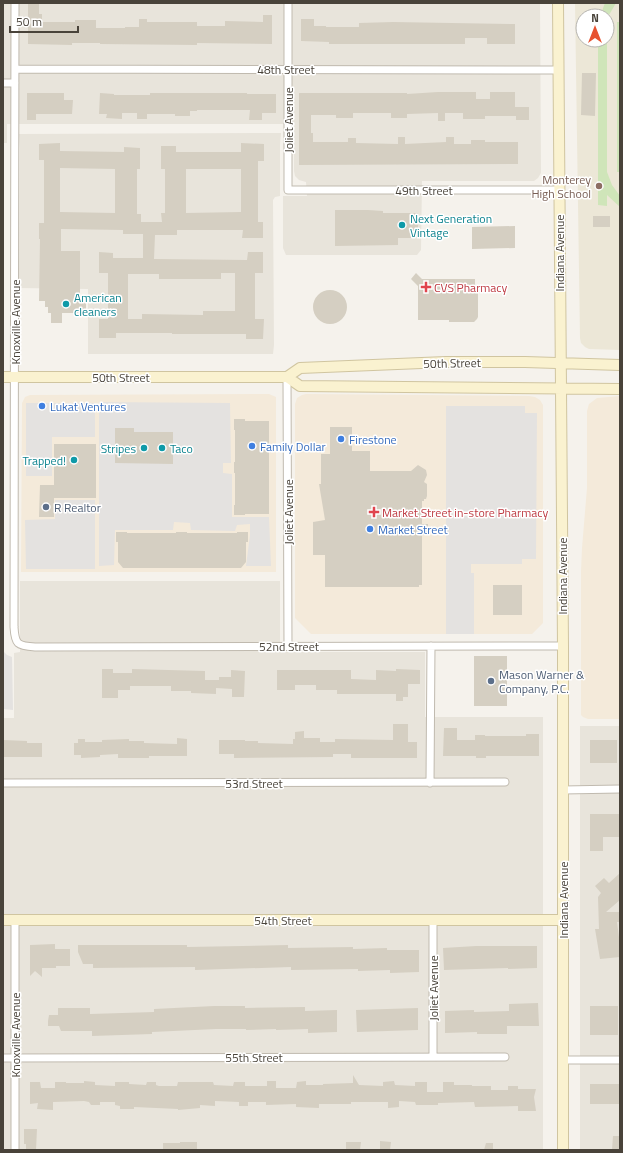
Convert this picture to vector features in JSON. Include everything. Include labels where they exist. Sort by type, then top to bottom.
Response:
[{"type":"main road","name":"Indiana Avenue","points":[[558,3],[563,646],[563,1150]]},
{"type":"main road","name":"50th Street","points":[[3,377],[287,377],[300,368],[446,362],[525,362],[620,365]]},
{"type":"main road","name":"50th Street","points":[[287,377],[300,386],[620,390]]},
{"type":"main road","name":"54th Street","points":[[3,920],[563,920]]},
{"type":"street","name":"Knoxville Avenue","points":[[14,3],[14,627],[15,638],[17,641]]},
{"type":"street","name":"Joliet Avenue","points":[[288,3],[288,190]]},
{"type":"street","name":"48th Street","points":[[15,69],[558,70]]},
{"type":"street","points":[[3,83],[15,83]]},
{"type":"street","name":"49th Street","points":[[288,190],[559,190]]},
{"type":"street","name":"Joliet Avenue","points":[[287,377],[288,646]]},
{"type":"street","name":"52nd Street","points":[[17,641],[20,645],[35,647],[563,646]]},
{"type":"street","points":[[430,783],[431,646]]},
{"type":"street","name":"53rd Street","points":[[3,783],[505,782]]},
{"type":"street","points":[[563,790],[620,789]]},
{"type":"street","name":"Knoxville Avenue","points":[[15,920],[15,1150]]},
{"type":"street","name":"Joliet Avenue","points":[[432,920],[433,1057]]},
{"type":"street","name":"55th Street","points":[[3,1058],[505,1057]]},
{"type":"street","points":[[563,1060],[620,1060]]},
{"type":"shaded area","points":[[3,3],[540,3],[541,173],[534,181],[422,181],[421,250],[417,255],[286,255],[283,248],[283,196],[307,196],[306,182],[299,180],[295,176],[292,124],[7,124],[7,143],[3,143]]},
{"type":"shaded area","name":"Monterey High School","points":[[575,3],[620,3],[620,350],[589,349],[581,343],[576,48],[615,48],[615,8],[575,8]]},
{"type":"shaded area","points":[[281,133],[280,196],[275,197],[273,200],[273,354],[88,354],[88,289],[19,288],[19,134]]},
{"type":"shaded area","points":[[269,394],[276,397],[276,572],[21,572],[22,403],[25,397],[30,395]]},
{"type":"shaded area","points":[[306,394],[529,396],[540,400],[543,405],[543,623],[532,634],[311,634],[295,618],[295,404],[297,398]]},
{"type":"shaded area","points":[[620,396],[620,719],[588,719],[581,715],[581,571],[587,488],[587,411],[589,404],[597,398]]},
{"type":"shaded area","points":[[99,402],[230,403],[231,463],[223,463],[223,473],[232,474],[232,517],[269,517],[271,566],[246,566],[250,524],[237,525],[235,531],[191,530],[190,523],[174,522],[173,530],[115,530],[114,565],[99,566]]},
{"type":"shaded area","points":[[26,403],[95,403],[95,437],[52,437],[52,476],[26,476]]},
{"type":"shaded area","points":[[446,406],[525,406],[525,413],[537,413],[536,559],[522,559],[522,564],[471,564],[471,573],[474,573],[474,634],[446,634]]},
{"type":"shaded area","points":[[55,500],[95,500],[95,569],[26,569],[25,520],[55,519]]},
{"type":"shaded area","points":[[20,581],[280,581],[280,652],[425,652],[425,717],[543,717],[543,1150],[3,1150],[3,718],[14,718],[14,653],[20,652]]},
{"type":"shaded area","points":[[3,651],[12,657],[13,710],[3,709]]},
{"type":"shaded area","points":[[580,726],[620,726],[620,1150],[580,1150]]},
{"type":"green space","points":[[605,3],[616,3],[613,8],[603,8]]},
{"type":"green space","points":[[617,22],[620,22],[620,172],[617,172]]},
{"type":"green space","points":[[598,48],[607,48],[607,172],[612,185],[620,196],[620,207],[607,195],[607,206],[598,205]]},
{"type":"building","points":[[28,3],[39,3],[39,14],[42,14],[42,22],[75,22],[75,20],[96,20],[96,28],[139,27],[139,19],[147,19],[147,22],[197,22],[197,26],[225,26],[225,21],[263,22],[263,15],[272,15],[272,44],[28,44]]},
{"type":"building","points":[[301,19],[314,19],[314,26],[326,27],[359,27],[359,23],[393,22],[515,24],[515,44],[487,44],[487,38],[465,38],[465,44],[329,44],[329,42],[301,41]]},
{"type":"building","points":[[582,73],[596,73],[595,116],[581,115]]},
{"type":"building","points":[[476,92],[476,99],[490,99],[490,92],[515,92],[515,107],[529,107],[529,120],[516,120],[516,116],[485,116],[485,119],[463,119],[463,113],[445,113],[445,121],[438,121],[438,113],[407,114],[407,118],[391,118],[391,113],[353,113],[353,118],[336,118],[336,115],[311,115],[311,133],[313,133],[313,142],[348,142],[348,138],[356,138],[356,143],[398,144],[398,137],[405,137],[405,144],[446,142],[446,137],[454,137],[454,144],[471,144],[471,140],[485,140],[485,142],[518,142],[518,164],[299,165],[299,93],[407,94]]},
{"type":"building","points":[[27,93],[64,93],[64,100],[73,100],[72,114],[36,114],[36,120],[27,120]]},
{"type":"building","points":[[100,93],[114,95],[150,95],[150,93],[276,94],[276,113],[262,113],[262,120],[249,120],[250,110],[197,110],[190,111],[190,116],[175,116],[175,114],[147,114],[147,119],[137,119],[137,113],[122,113],[122,119],[106,118],[107,114],[99,114]]},
{"type":"building","points":[[60,143],[60,151],[124,152],[124,147],[140,148],[140,169],[137,169],[137,214],[141,214],[141,222],[162,222],[161,213],[165,213],[165,169],[161,169],[161,146],[176,146],[176,152],[241,152],[241,143],[264,144],[264,161],[258,161],[258,222],[263,222],[263,238],[242,238],[243,230],[177,230],[177,235],[155,235],[154,259],[247,260],[248,252],[263,252],[263,273],[255,273],[255,319],[264,319],[263,339],[246,339],[246,334],[172,333],[116,333],[116,338],[99,338],[99,319],[108,319],[108,273],[99,273],[99,252],[113,253],[113,258],[143,258],[143,234],[123,234],[123,230],[61,229],[61,251],[80,251],[80,300],[86,300],[86,313],[62,313],[62,323],[51,323],[51,313],[48,313],[48,307],[45,307],[45,301],[39,301],[39,223],[44,223],[44,160],[39,160],[39,144]],"holes":[[[60,168],[115,169],[115,213],[60,212]],[[186,169],[241,169],[241,212],[186,213]],[[221,273],[235,273],[235,311],[203,311],[203,315],[142,314],[142,319],[128,319],[128,274],[159,274],[159,279],[221,279]]]},
{"type":"building","points":[[335,210],[368,210],[383,211],[383,213],[418,213],[418,238],[398,238],[398,245],[335,246]]},
{"type":"building","points":[[593,216],[610,216],[610,227],[593,227]]},
{"type":"building","points":[[515,226],[515,248],[472,249],[472,227]]},
{"type":"building","name":"CVS Pharmacy","points":[[416,273],[422,279],[475,279],[475,293],[478,293],[477,319],[474,322],[418,320],[418,286],[411,279]]},
{"type":"building","points":[[327,290],[333,290],[337,291],[344,297],[347,307],[346,314],[340,321],[333,324],[327,324],[323,323],[316,317],[313,310],[313,304],[314,300],[320,293]]},
{"type":"building","points":[[234,419],[245,419],[245,421],[269,421],[269,514],[234,515]]},
{"type":"building","name":"Market Street","points":[[330,427],[352,427],[352,451],[370,451],[370,471],[411,471],[418,465],[426,470],[427,475],[424,482],[427,484],[427,496],[424,501],[422,501],[422,524],[428,524],[428,535],[422,535],[422,585],[419,585],[419,587],[325,587],[325,555],[313,555],[313,522],[325,520],[319,484],[321,484],[321,454],[330,454]]},
{"type":"building","points":[[115,428],[134,428],[134,432],[173,432],[173,464],[115,463]]},
{"type":"building","points":[[54,444],[96,444],[96,498],[54,498],[54,517],[39,517],[40,485],[54,485]]},
{"type":"building","points":[[116,532],[248,532],[248,542],[246,542],[246,562],[241,568],[123,568],[118,562],[118,542],[116,542]]},
{"type":"building","points":[[493,585],[522,585],[522,615],[493,615]]},
{"type":"building","name":"Mason Warner & Company, P.C.","points":[[474,656],[507,656],[507,706],[474,706]]},
{"type":"building","points":[[102,669],[113,669],[113,673],[132,673],[132,669],[205,671],[205,680],[219,680],[219,677],[231,677],[231,670],[245,671],[244,697],[232,697],[232,689],[216,688],[216,694],[191,693],[191,691],[171,691],[171,686],[130,686],[130,690],[118,690],[118,698],[102,698]]},
{"type":"building","points":[[396,669],[420,670],[420,684],[408,684],[408,697],[403,697],[403,701],[396,701],[396,694],[337,694],[337,690],[316,690],[316,685],[295,685],[295,690],[277,690],[277,670],[351,670],[351,679],[376,680],[376,670],[396,671]]},
{"type":"building","points":[[393,724],[408,724],[408,742],[417,742],[417,758],[351,758],[351,754],[333,754],[333,757],[234,758],[234,754],[219,754],[219,740],[245,740],[258,741],[258,743],[293,744],[295,732],[304,731],[304,738],[320,738],[320,742],[335,742],[335,739],[393,740]]},
{"type":"building","points":[[444,728],[457,728],[457,740],[475,740],[475,735],[526,736],[526,734],[539,734],[539,756],[486,756],[486,758],[476,758],[476,756],[443,756]]},
{"type":"building","points":[[177,738],[187,739],[187,756],[118,758],[118,754],[81,758],[81,755],[74,755],[74,743],[78,743],[78,739],[85,739],[85,742],[129,739],[129,741],[144,741],[144,743],[177,744]]},
{"type":"building","points":[[3,740],[42,743],[42,757],[3,757]]},
{"type":"building","points":[[590,740],[617,740],[617,763],[590,763]]},
{"type":"building","points":[[590,814],[620,814],[620,837],[603,837],[603,851],[590,851]]},
{"type":"building","points":[[620,873],[620,900],[606,912],[620,912],[620,922],[617,922],[620,957],[600,959],[595,929],[599,929],[598,897],[601,893],[595,886],[604,878],[609,883]]},
{"type":"building","points":[[55,944],[55,949],[70,949],[70,966],[42,968],[42,977],[35,971],[30,976],[30,945]]},
{"type":"building","points":[[78,945],[187,945],[187,947],[288,945],[288,948],[353,947],[353,949],[387,948],[387,950],[419,950],[419,972],[390,973],[390,970],[358,971],[358,969],[291,970],[291,967],[195,970],[195,967],[93,968],[93,964],[83,964],[78,952]]},
{"type":"building","points":[[476,946],[537,946],[537,968],[444,970],[443,948]]},
{"type":"building","points":[[538,1003],[539,1026],[507,1026],[507,1034],[477,1034],[477,1032],[445,1033],[445,1011],[509,1011],[509,1004]]},
{"type":"building","points":[[245,1006],[245,1008],[305,1007],[305,1011],[337,1010],[337,1032],[308,1033],[308,1029],[216,1029],[152,1032],[152,1034],[92,1036],[92,1031],[61,1031],[59,1026],[48,1026],[49,1015],[58,1015],[58,1008],[90,1008],[90,1014],[154,1012],[154,1009]]},
{"type":"building","points":[[590,1006],[618,1006],[618,1035],[590,1035]]},
{"type":"building","points":[[418,1008],[418,1030],[357,1032],[356,1010]]},
{"type":"building","points":[[353,1075],[359,1085],[383,1086],[383,1082],[394,1081],[395,1085],[415,1086],[415,1082],[427,1082],[427,1092],[443,1092],[443,1082],[454,1082],[454,1085],[491,1086],[491,1090],[508,1090],[508,1086],[518,1086],[518,1089],[536,1089],[534,1097],[536,1111],[518,1111],[518,1106],[475,1107],[474,1102],[416,1105],[415,1102],[399,1101],[399,1107],[388,1108],[388,1102],[351,1102],[351,1104],[319,1104],[319,1108],[296,1107],[296,1104],[266,1105],[266,1102],[248,1102],[248,1106],[239,1106],[239,1102],[215,1101],[215,1106],[200,1105],[200,1108],[178,1110],[134,1107],[134,1109],[120,1109],[120,1106],[115,1105],[115,1102],[100,1102],[100,1105],[91,1105],[89,1102],[84,1101],[53,1102],[53,1110],[37,1109],[38,1103],[30,1104],[30,1082],[40,1082],[41,1088],[55,1088],[55,1082],[84,1083],[84,1081],[95,1082],[95,1085],[115,1086],[115,1082],[129,1082],[129,1084],[146,1085],[147,1082],[156,1082],[156,1085],[159,1086],[177,1086],[178,1082],[213,1082],[214,1085],[233,1086],[234,1082],[245,1082],[245,1086],[267,1086],[267,1081],[276,1081],[276,1088],[296,1088],[297,1082],[306,1081],[306,1085],[353,1083]]},
{"type":"building","points":[[590,1084],[620,1084],[620,1104],[590,1104]]},
{"type":"building","points":[[24,1129],[37,1129],[36,1150],[26,1150],[26,1144],[24,1144]]},
{"type":"building","points":[[613,1136],[620,1136],[620,1150],[612,1150]]},
{"type":"building","points":[[380,1141],[391,1142],[390,1150],[380,1150]]},
{"type":"building","points":[[197,1142],[197,1150],[163,1150],[163,1143]]},
{"type":"building","points":[[346,1142],[361,1142],[360,1150],[346,1150]]},
{"type":"building","points":[[486,1143],[493,1143],[493,1150],[484,1150]]},
{"type":"place","name":"Monterey High School","points":[[599,186]]},
{"type":"place","name":"Next Generation Vintage","points":[[402,225]]},
{"type":"place","name":"CVS Pharmacy","points":[[426,287]]},
{"type":"place","name":"American cleaners","points":[[66,304]]},
{"type":"place","name":"Lukat Ventures","points":[[42,406]]},
{"type":"place","name":"Firestone","points":[[341,439]]},
{"type":"place","name":"Family Dollar","points":[[252,446]]},
{"type":"place","name":"Stripes","points":[[144,448]]},
{"type":"place","name":"Taco","points":[[162,448]]},
{"type":"place","name":"Trapped!","points":[[74,460]]},
{"type":"place","name":"R Realtor","points":[[46,507]]},
{"type":"place","name":"Market Street in-store Pharmacy","points":[[374,512]]},
{"type":"place","name":"Market Street","points":[[370,529]]},
{"type":"place","name":"Mason Warner & Company, P.C.","points":[[491,681]]}]
